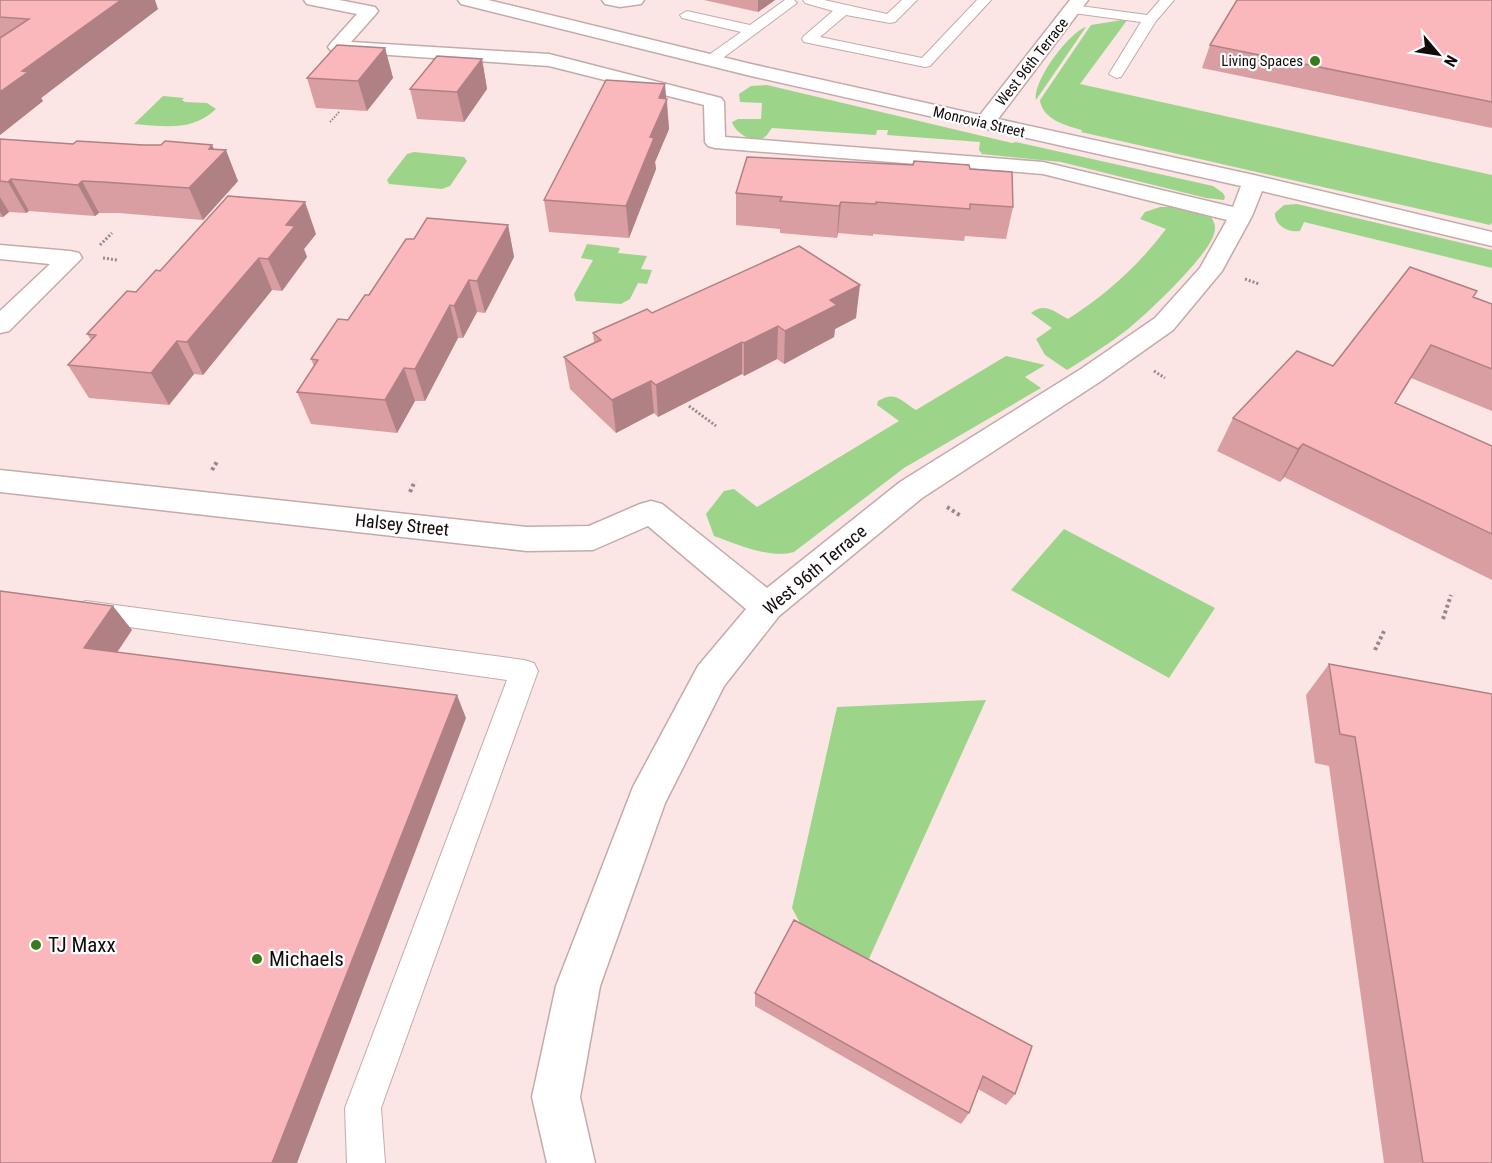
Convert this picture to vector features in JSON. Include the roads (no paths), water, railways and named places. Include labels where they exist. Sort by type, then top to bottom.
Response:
[{"type":"street","points":[[313,0],[376,6]]},
{"type":"street","name":"Monrovia Street","points":[[467,0],[711,60],[732,86],[984,123],[1254,182],[1492,240]]},
{"type":"street","points":[[611,0],[620,2],[635,0]]},
{"type":"street","name":"West 96th Terrace","points":[[984,123],[1071,3]]},
{"type":"street","points":[[376,6],[337,47],[549,60],[732,86],[715,142],[1042,168],[1241,216]]},
{"type":"street","name":"West 96th Terrace","points":[[571,1163],[556,1097],[578,986],[647,798],[711,676],[767,608],[911,490],[1091,375],[1164,324],[1210,271],[1241,216],[1254,182]]},
{"type":"street","points":[[0,252],[70,258],[0,325]]},
{"type":"street","name":"Halsey Street","points":[[0,481],[527,538],[593,538],[651,512],[767,608]]},
{"type":"lane","points":[[810,0],[890,20]]},
{"type":"lane","points":[[859,49],[910,0]]},
{"type":"lane","points":[[843,10],[808,39],[925,63],[984,0]]},
{"type":"lane","points":[[1116,74],[1150,19],[1167,0]]},
{"type":"lane","points":[[711,60],[789,3]]},
{"type":"lane","points":[[1071,3],[1150,19]]},
{"type":"lane","points":[[687,15],[752,30]]},
{"type":"lane","points":[[58,608],[524,670],[363,1108],[366,1163]]},
{"type":"place","name":"Living Spaces","points":[[1315,61]]},
{"type":"place","name":"TJ Maxx","points":[[36,945]]},
{"type":"place","name":"Michaels","points":[[257,959]]}]
